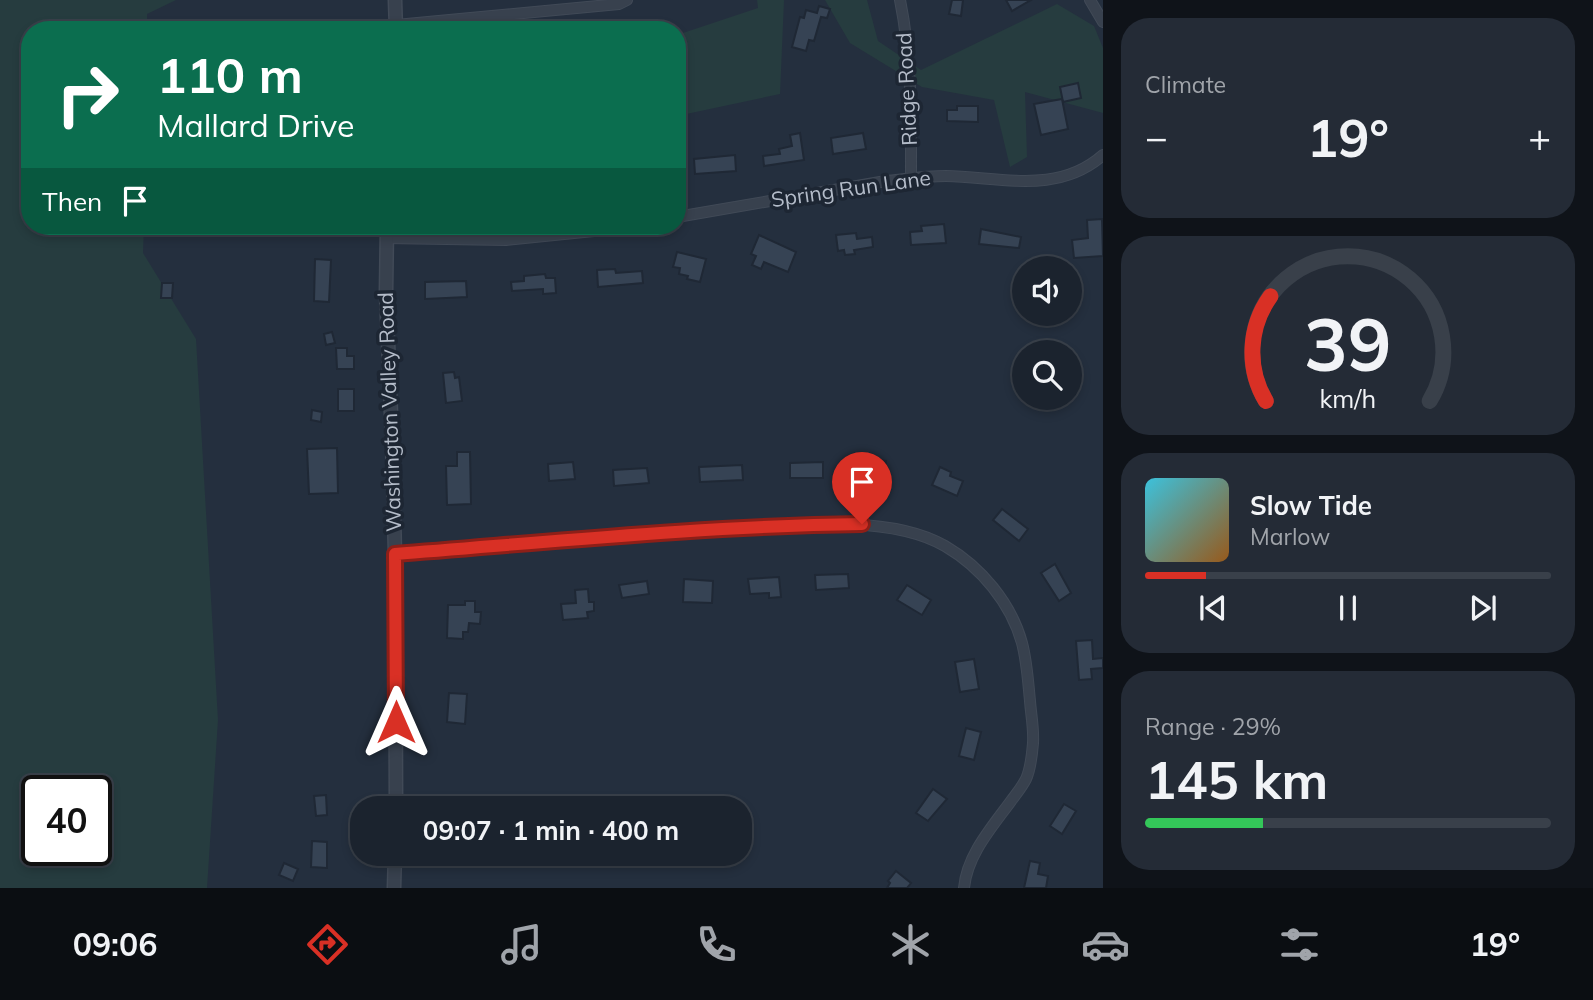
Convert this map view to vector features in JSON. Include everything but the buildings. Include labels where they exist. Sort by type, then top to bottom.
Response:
[{"type":"street","points":[[394,0],[396,21]]},
{"type":"street","points":[[454,21],[620,4],[627,0]]},
{"type":"street","name":"Ridge Road","points":[[900,0],[912,100],[911,178]]},
{"type":"street","points":[[1090,0],[1103,22]]},
{"type":"street","name":"Spring Run Lane","points":[[686,215],[911,178],[945,176],[1043,181],[1085,169],[1103,155]]},
{"type":"street","name":"Washington Valley Road","points":[[387,235],[386,293],[395,554],[396,796]]},
{"type":"street","points":[[432,235],[506,240],[555,235]]},
{"type":"street","points":[[395,554],[628,534],[862,524],[917,533],[944,545],[966,559],[989,582],[1016,626],[1027,670],[1033,741],[1025,781],[977,849],[964,878],[964,888]]},
{"type":"street","points":[[394,888],[395,866]]},
{"type":"green space","points":[[0,0],[176,0],[147,14],[147,21],[21,21],[21,235],[144,235],[143,253],[196,339],[218,720],[207,888],[0,888]]},
{"type":"green space","points":[[757,0],[784,0],[780,94],[686,114],[686,32],[758,8]]},
{"type":"green space","points":[[825,0],[867,0],[878,41],[921,70],[1057,4],[1094,26],[1103,48],[1103,113],[1025,92],[1027,157],[1010,167],[994,100],[922,87],[850,43]]},
{"type":"route","points":[[396,722],[395,554],[628,534],[862,524]]}]
